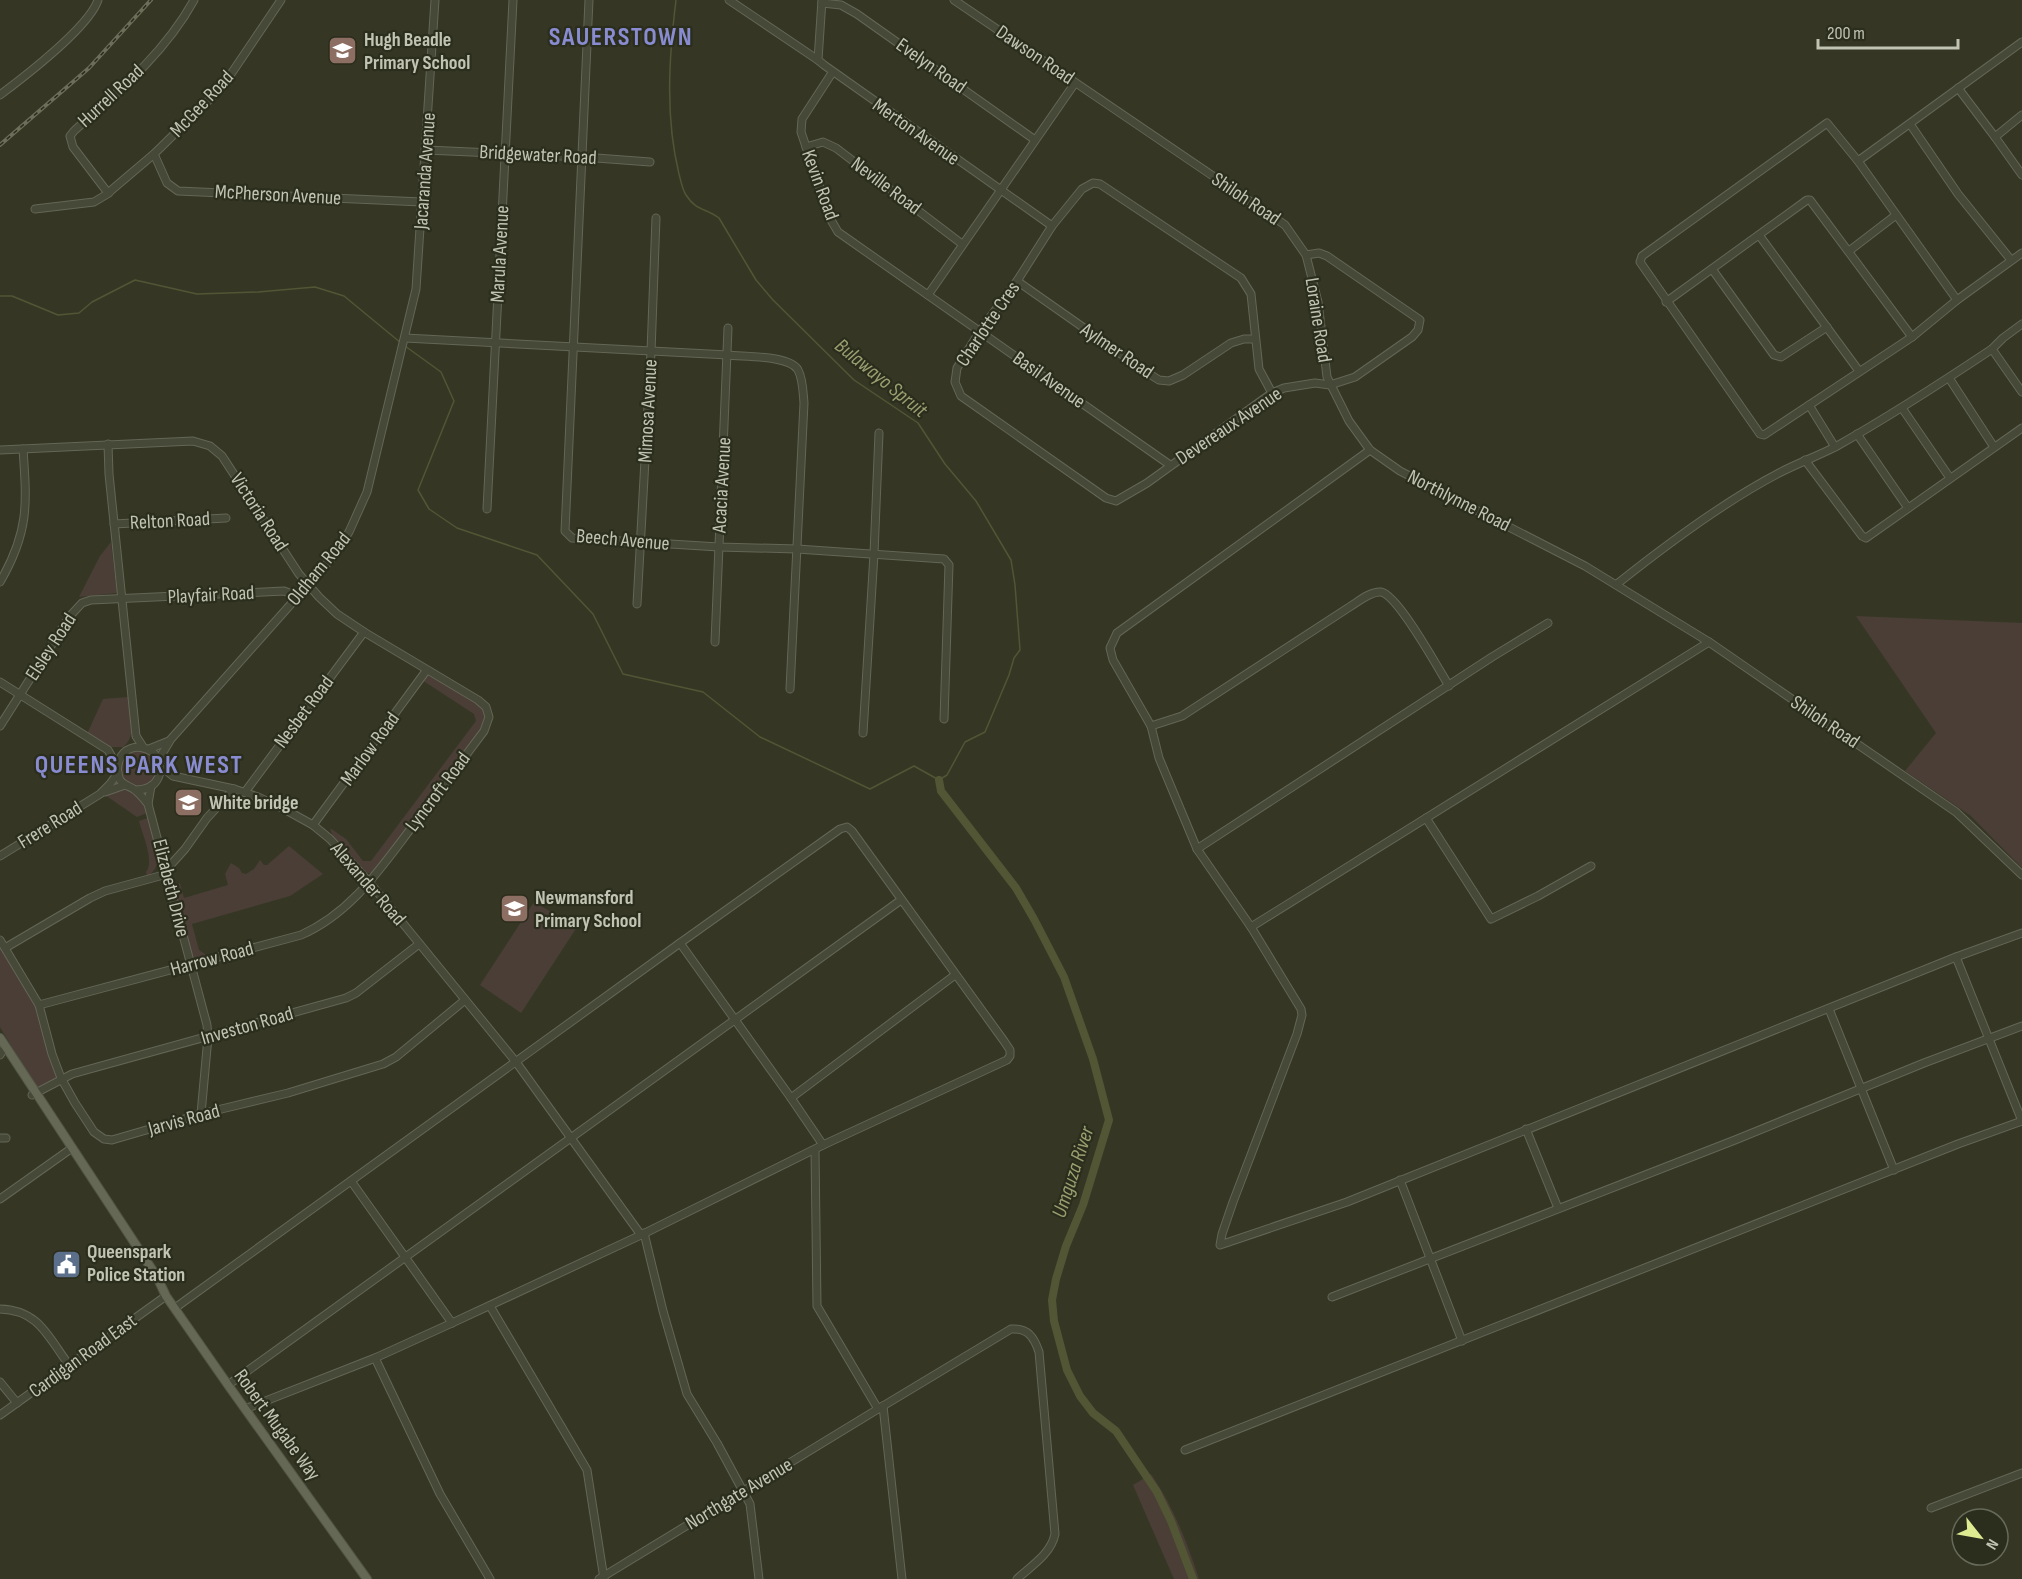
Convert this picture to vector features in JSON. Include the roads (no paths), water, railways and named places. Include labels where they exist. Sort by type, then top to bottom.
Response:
[{"type":"main road","name":"Robert Mugabe Way","points":[[0,1038],[153,1280],[164,1292],[367,1579]]},
{"type":"main road","name":"Robert Mugabe Way","points":[[1,1050],[34,1094]]},
{"type":"street","points":[[0,95],[19,81],[87,19],[98,0]]},
{"type":"street","name":"Hurrell Road","points":[[108,193],[73,147],[70,136],[127,85],[174,31],[194,0]]},
{"type":"street","name":"McGee Road","points":[[108,193],[153,154],[212,97],[281,0]]},
{"type":"street","name":"Jacaranda Avenue","points":[[399,362],[416,289],[435,0]]},
{"type":"street","name":"Marula Avenue","points":[[487,509],[513,0]]},
{"type":"street","name":"Beech Avenue","points":[[590,0],[565,531],[572,538],[944,559],[950,565],[944,719]]},
{"type":"street","name":"Merton Avenue","points":[[729,0],[818,60],[832,73],[1000,191]]},
{"type":"street","name":"Dawson Road","points":[[954,0],[1087,90]]},
{"type":"street","points":[[818,60],[822,1]]},
{"type":"street","name":"Evelyn Road","points":[[822,1],[841,5],[856,14],[1035,140]]},
{"type":"street","points":[[1857,160],[2022,42]]},
{"type":"street","name":"Kevin Road","points":[[832,73],[802,119],[801,132],[831,220],[838,232],[928,296]]},
{"type":"street","points":[[928,296],[1075,83]]},
{"type":"street","points":[[1958,88],[2022,175]]},
{"type":"street","name":"Shiloh Road","points":[[1087,90],[1285,225],[1306,255]]},
{"type":"street","points":[[1995,137],[2022,115]]},
{"type":"street","points":[[1957,300],[1857,160],[1827,123],[1642,256],[1640,262],[1760,434],[1764,435],[1912,337],[1957,300],[2022,253]]},
{"type":"street","points":[[1910,124],[1958,194],[2011,260]]},
{"type":"street","name":"Neville Road","points":[[806,147],[823,142],[836,148],[962,244]]},
{"type":"street","name":"Bridgewater Road","points":[[426,150],[650,162]]},
{"type":"street","name":"McPherson Avenue","points":[[153,154],[167,183],[178,191],[422,202]]},
{"type":"street","name":"Charlotte Cres","points":[[1106,498],[961,396],[956,382],[957,368],[980,331],[1017,281],[1052,226],[1082,189],[1093,183],[1100,184],[1241,278],[1251,294],[1259,369],[1272,393]]},
{"type":"street","points":[[1000,191],[1052,226]]},
{"type":"street","points":[[35,209],[94,202],[108,193]]},
{"type":"street","points":[[1666,302],[1810,200],[1912,337]]},
{"type":"street","points":[[1849,251],[1896,216]]},
{"type":"street","name":"Mimosa Avenue","points":[[637,604],[656,218]]},
{"type":"street","points":[[1759,235],[1859,372]]},
{"type":"street","name":"Devereaux Avenue","points":[[1106,498],[1111,501],[1120,500],[1272,393],[1284,388],[1315,382],[1330,385],[1355,377],[1418,330],[1420,320],[1355,274],[1324,254],[1306,255]]},
{"type":"street","name":"Loraine Road","points":[[1306,255],[1318,302],[1325,366],[1330,385]]},
{"type":"street","points":[[1712,269],[1774,355],[1781,357],[1827,327]]},
{"type":"street","name":"Aylmer Road","points":[[1017,281],[1159,380],[1169,381],[1178,378],[1232,343],[1244,339],[1255,339]]},
{"type":"street","name":"Basil Avenue","points":[[928,296],[1170,465]]},
{"type":"street","points":[[1617,584],[1655,554],[1730,503],[1778,473],[1835,447],[1902,408],[1992,349],[2022,324]]},
{"type":"street","name":"Acacia Avenue","points":[[715,642],[728,328]]},
{"type":"street","points":[[405,339],[728,355],[789,362],[798,370],[803,386],[804,403],[790,689]]},
{"type":"street","points":[[1992,349],[2022,392]]},
{"type":"street","name":"Oldham Road","points":[[160,763],[171,739],[340,546],[367,492],[399,362]]},
{"type":"street","points":[[1949,378],[1994,447]]},
{"type":"street","name":"Northlynne Road","points":[[1330,385],[1349,421],[1370,450],[1400,471],[1617,584]]},
{"type":"street","points":[[1809,405],[1835,447]]},
{"type":"street","points":[[1902,408],[1950,478]]},
{"type":"street","points":[[1805,460],[1864,538],[2022,428]]},
{"type":"street","points":[[863,733],[879,433]]},
{"type":"street","points":[[1857,434],[1908,508]]},
{"type":"street","name":"Victoria Road","points":[[0,450],[203,442],[216,450],[236,476],[299,574],[329,607],[363,632],[478,700]]},
{"type":"street","points":[[0,682],[108,750],[125,785],[135,790],[143,790],[154,784],[160,763],[136,736],[108,444]]},
{"type":"street","points":[[0,582],[20,541],[26,511],[23,449]]},
{"type":"street","points":[[1370,450],[1117,633],[1110,648],[1113,660],[1151,726],[1159,758],[1197,849],[1251,927],[1301,1009],[1302,1015],[1297,1034],[1233,1202],[1220,1245],[1347,1202],[1956,957],[2022,933]]},
{"type":"street","name":"Relton Road","points":[[114,524],[226,518]]},
{"type":"street","name":"Shiloh Road","points":[[1617,584],[1709,642],[1956,812],[2022,875]]},
{"type":"street","name":"Playfair Road","points":[[123,598],[284,591],[298,596]]},
{"type":"street","points":[[1151,726],[1182,716],[1351,606],[1377,592],[1384,593],[1398,605],[1449,686]]},
{"type":"street","name":"Elsley Road","points":[[0,726],[78,607],[91,600],[123,598]]},
{"type":"street","points":[[1197,849],[1548,623]]},
{"type":"street","name":"Nesbet Road","points":[[245,792],[363,632]]},
{"type":"street","points":[[1251,927],[1709,642]]},
{"type":"street","name":"Marlow Road","points":[[313,825],[426,671]]},
{"type":"street","name":"Lyncroft Road","points":[[370,883],[487,725],[488,711],[478,700]]},
{"type":"street","points":[[118,769],[120,758],[136,736]]},
{"type":"street","name":"Oldham Road","points":[[146,748],[171,739]]},
{"type":"street","points":[[108,750],[146,748]]},
{"type":"street","name":"Alexander Road","points":[[160,763],[173,776],[245,792],[284,809],[313,825],[336,846],[370,883],[516,1062],[643,1234]]},
{"type":"street","name":"Frere Road","points":[[100,794],[110,784],[118,769]]},
{"type":"street","name":"Alexander Road","points":[[154,784],[173,776]]},
{"type":"street","name":"Elizabeth Drive","points":[[148,804],[154,784]]},
{"type":"street","name":"Frere Road","points":[[0,856],[100,794],[125,785]]},
{"type":"street","points":[[5,948],[90,897],[166,872],[207,818],[234,789]]},
{"type":"street","name":"Elizabeth Drive","points":[[135,790],[148,804],[205,1012],[208,1037],[201,1114]]},
{"type":"street","points":[[1426,818],[1491,919],[1591,866]]},
{"type":"street","points":[[175,1308],[843,827],[852,831],[1010,1050],[1010,1058],[823,1145],[490,1306],[375,1358],[245,1409]]},
{"type":"street","name":"Harrow Road","points":[[39,1005],[301,935],[330,920],[370,883]]},
{"type":"street","points":[[228,1385],[901,900]]},
{"type":"street","name":"Jarvis Road","points":[[0,940],[39,1005],[61,1078],[94,1132],[107,1140],[288,1093],[383,1064],[396,1057],[465,1000]]},
{"type":"street","points":[[680,943],[823,1145]]},
{"type":"street","name":"Investon Road","points":[[34,1094],[61,1078],[346,998],[356,993],[419,944]]},
{"type":"street","points":[[1185,1450],[2022,1121],[1956,957]]},
{"type":"street","points":[[791,1098],[955,975]]},
{"type":"street","points":[[1829,1009],[1894,1170]]},
{"type":"street","points":[[1332,1298],[2022,1026]]},
{"type":"street","points":[[1526,1130],[1558,1208]]},
{"type":"street","points":[[0,1199],[70,1149]]},
{"type":"street","points":[[814,1150],[817,1306],[880,1408],[902,1579]]},
{"type":"street","points":[[1400,1180],[1462,1341]]},
{"type":"street","points":[[351,1181],[452,1323]]},
{"type":"street","points":[[643,1234],[687,1394],[750,1504],[759,1579]]},
{"type":"street","name":"Cardigan Road East","points":[[0,1415],[164,1292]]},
{"type":"street","points":[[490,1306],[587,1470],[603,1578]]},
{"type":"street","points":[[0,1309],[18,1311],[32,1317],[69,1365]]},
{"type":"street","name":"Northgate Avenue","points":[[603,1578],[1011,1329],[1024,1330],[1033,1337],[1039,1352],[1055,1534],[1047,1551],[1017,1579]]},
{"type":"street","points":[[375,1358],[433,1481],[490,1579]]},
{"type":"street","points":[[0,1382],[16,1403]]},
{"type":"street","points":[[1931,1508],[2022,1473]]},
{"type":"waterway","name":"Bulawayo Spruit","points":[[405,346],[441,372],[454,401],[418,490],[429,509],[457,528],[537,555],[593,614],[623,674],[703,692],[760,737],[870,789],[914,766],[939,780],[947,775],[965,742],[985,732],[1014,658],[1020,650],[1011,560],[976,501],[945,464],[918,423],[854,380],[773,300],[756,280],[719,218],[697,207],[686,195],[675,152],[670,109],[670,65],[676,0]]},
{"type":"waterway","points":[[0,296],[12,296],[58,315],[79,313],[92,302],[135,280],[197,294],[315,287],[344,296],[401,343]]},
{"type":"waterway","name":"Umguza River","points":[[939,780],[941,791],[1016,888],[1034,919],[1064,977],[1093,1059],[1109,1120],[1083,1205],[1066,1246],[1056,1279],[1052,1300],[1054,1321],[1067,1370],[1080,1396],[1093,1413],[1116,1431],[1157,1492],[1171,1521],[1193,1579]]},
{"type":"railway","points":[[0,145],[89,68],[151,0]]},
{"type":"place","name":"Hugh Beadle Primary School","points":[[343,51]]},
{"type":"place","name":"White bridge","points":[[188,803]]},
{"type":"place","name":"Newmansford Primary School","points":[[514,909]]},
{"type":"place","name":"Queenspark Police Station","points":[[66,1264]]},
{"type":"district","name":"SAUERSTOWN","points":[[621,37]]},
{"type":"district","name":"QUEENS PARK WEST","points":[[139,765]]}]
